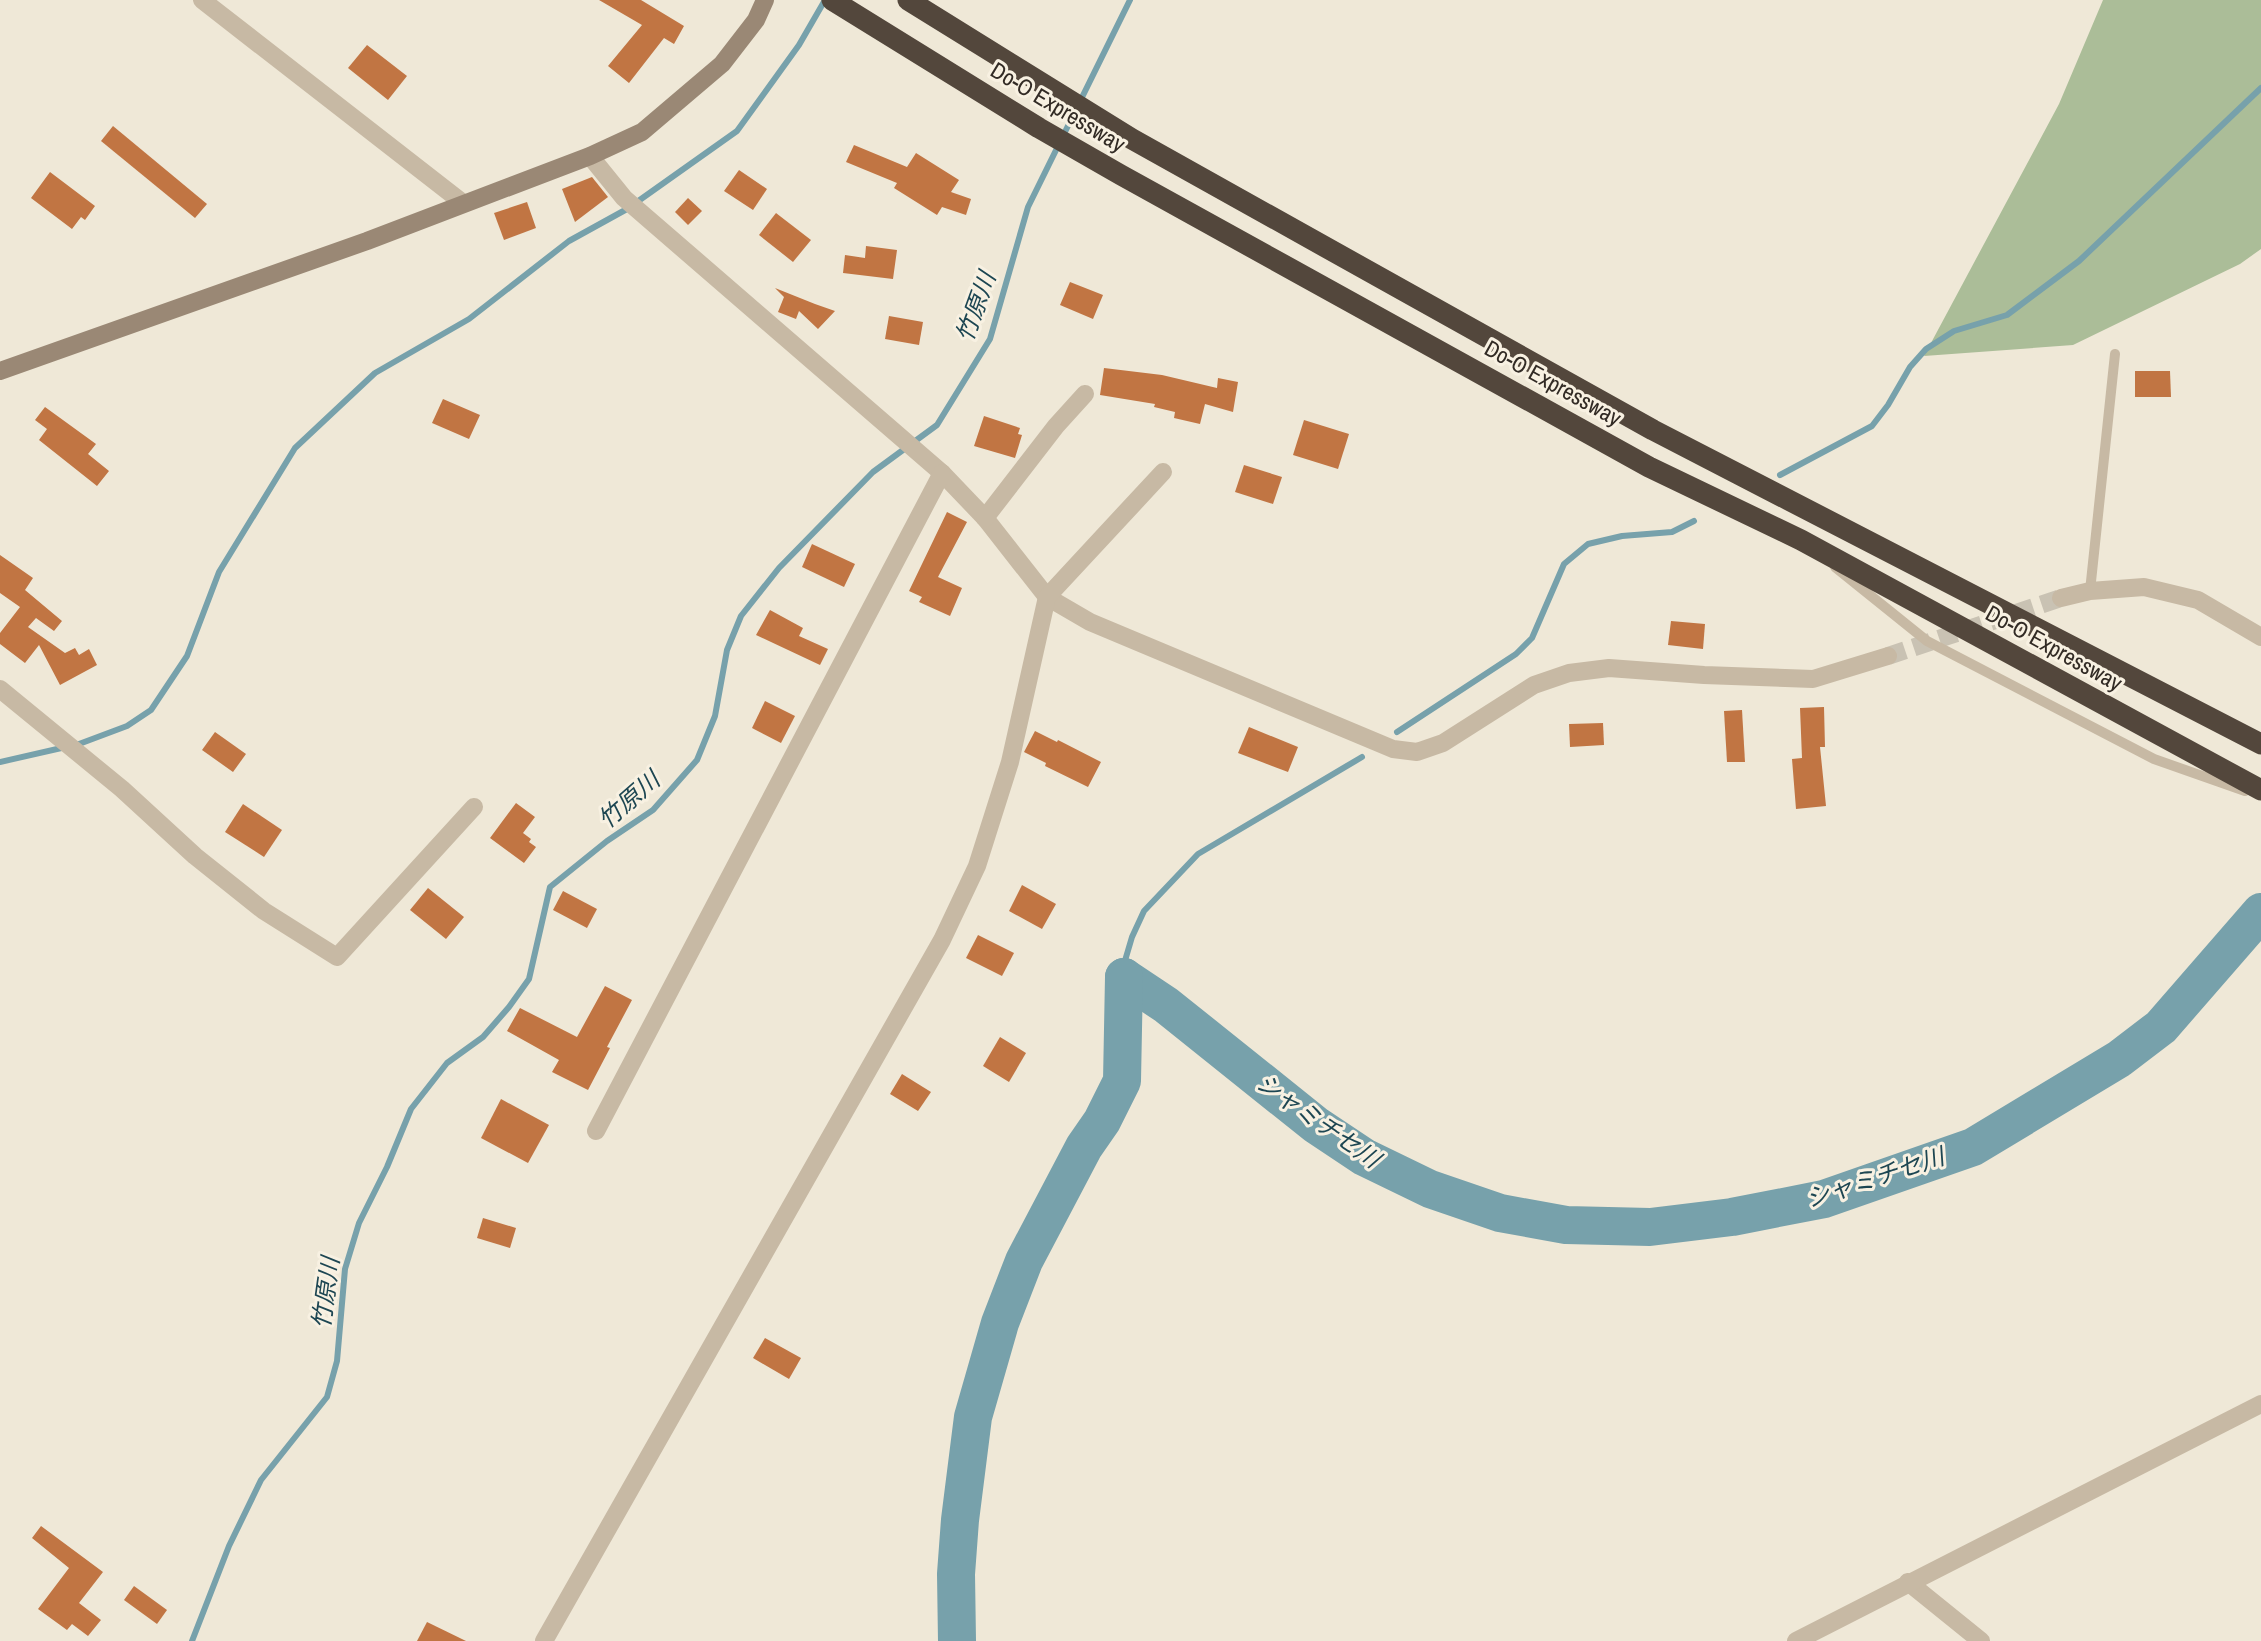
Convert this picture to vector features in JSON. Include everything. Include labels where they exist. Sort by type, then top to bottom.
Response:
[{"type":"highway","name":"Do-O Expressway","points":[[908,0],[1132,139],[1653,430],[2261,743]]},
{"type":"highway","name":"Do-O Expressway","points":[[835,2],[1039,128],[1121,175],[1649,467],[1801,540],[2261,790]]},
{"type":"street","points":[[202,0],[463,202]]},
{"type":"street","points":[[0,371],[367,241],[463,202],[590,156],[642,132],[722,64],[756,20],[765,0]]},
{"type":"street","points":[[590,156],[624,198],[942,473],[985,518],[1047,597],[1090,622],[1392,749],[1417,751],[1443,743],[1534,685],[1569,673],[1609,668],[1813,679],[1888,656]]},
{"type":"street","points":[[985,518],[1056,426],[1085,394]]},
{"type":"street","points":[[544,1641],[942,940],[977,866],[1010,761],[1047,597],[1163,472]]},
{"type":"street","points":[[596,1131],[942,473]]},
{"type":"street","points":[[2061,598],[2090,591],[2144,587],[2198,600],[2261,637]]},
{"type":"street","points":[[0,689],[122,789],[195,856],[264,911],[337,957],[474,807]]},
{"type":"street","points":[[1796,1641],[2261,1404]]},
{"type":"street","points":[[1908,1582],[1981,1641]]},
{"type":"lane","points":[[2090,591],[2115,354]]},
{"type":"lane","points":[[1801,540],[1927,641],[2154,759],[2261,796]]},
{"type":"green space","points":[[2103,0],[2261,0],[2261,249],[2240,264],[2073,345],[1924,356],[2059,104]]},
{"type":"building","points":[[599,0],[641,0],[684,26],[674,44],[664,38],[629,83],[608,66],[642,25]]},
{"type":"building","points":[[367,45],[407,76],[388,100],[348,68]]},
{"type":"building","points":[[113,126],[207,204],[195,218],[101,141]]},
{"type":"building","points":[[854,145],[907,167],[916,153],[959,180],[951,192],[971,199],[966,215],[942,207],[937,215],[894,188],[897,183],[846,162]]},
{"type":"building","points":[[739,170],[767,189],[753,210],[724,191]]},
{"type":"building","points":[[50,172],[95,206],[85,220],[81,217],[72,229],[31,198]]},
{"type":"building","points":[[592,177],[608,197],[575,222],[562,189]]},
{"type":"building","points":[[688,198],[702,211],[688,225],[675,212]]},
{"type":"building","points":[[527,202],[536,228],[504,240],[494,213]]},
{"type":"building","points":[[776,213],[811,240],[793,262],[759,235]]},
{"type":"building","points":[[866,246],[897,250],[893,279],[843,273],[845,255],[865,258]]},
{"type":"building","points":[[1070,282],[1103,295],[1093,319],[1060,305]]},
{"type":"building","points":[[775,288],[835,311],[818,329],[799,311],[796,319],[778,312],[784,297]]},
{"type":"building","points":[[889,316],[923,322],[919,345],[885,339]]},
{"type":"building","points":[[1104,368],[1162,375],[1217,388],[1218,378],[1238,382],[1233,412],[1205,404],[1200,424],[1174,418],[1175,412],[1154,407],[1155,404],[1100,395]]},
{"type":"building","points":[[2135,371],[2170,371],[2171,397],[2135,397]]},
{"type":"building","points":[[443,399],[480,415],[469,439],[432,423]]},
{"type":"building","points":[[45,407],[96,444],[88,454],[109,471],[97,486],[39,440],[47,429],[35,420]]},
{"type":"building","points":[[984,416],[1020,428],[1018,434],[1022,435],[1015,458],[974,446]]},
{"type":"building","points":[[1304,420],[1349,434],[1338,469],[1293,455]]},
{"type":"building","points":[[1244,465],[1282,477],[1273,504],[1235,492]]},
{"type":"building","points":[[947,512],[967,522],[938,577],[962,588],[950,616],[919,602],[922,597],[909,591]]},
{"type":"building","points":[[812,544],[855,564],[844,587],[802,567]]},
{"type":"building","points":[[0,555],[33,578],[25,590],[62,621],[54,631],[36,618],[28,627],[65,653],[75,648],[79,655],[89,649],[97,665],[60,685],[39,645],[25,663],[0,644],[0,633],[20,607],[0,593]]},
{"type":"building","points":[[770,610],[803,628],[799,636],[828,649],[820,665],[756,635]]},
{"type":"building","points":[[1671,621],[1705,624],[1703,649],[1668,645]]},
{"type":"building","points":[[765,701],[795,716],[781,743],[752,728]]},
{"type":"building","points":[[1824,707],[1825,747],[1820,747],[1826,806],[1796,809],[1792,759],[1802,758],[1800,708]]},
{"type":"building","points":[[1742,710],[1745,762],[1727,762],[1724,711]]},
{"type":"building","points":[[1603,723],[1604,745],[1570,747],[1569,724]]},
{"type":"building","points":[[1249,727],[1298,747],[1288,772],[1238,753]]},
{"type":"building","points":[[1035,731],[1101,762],[1088,787],[1045,766],[1046,763],[1024,752]]},
{"type":"building","points":[[215,732],[246,754],[233,772],[202,750]]},
{"type":"building","points":[[516,803],[535,817],[523,833],[536,847],[524,863],[490,838]]},
{"type":"building","points":[[243,804],[282,830],[264,857],[225,832]]},
{"type":"building","points":[[1022,885],[1056,904],[1042,929],[1009,911]]},
{"type":"building","points":[[428,888],[464,917],[446,939],[410,910]]},
{"type":"building","points":[[563,891],[597,909],[587,928],[553,910]]},
{"type":"building","points":[[978,935],[1014,953],[1002,976],[966,958]]},
{"type":"building","points":[[605,986],[632,1000],[588,1090],[552,1072],[559,1060],[507,1031],[520,1008],[577,1037]]},
{"type":"building","points":[[1000,1037],[1026,1053],[1009,1082],[983,1066]]},
{"type":"building","points":[[902,1074],[931,1092],[918,1111],[890,1094]]},
{"type":"building","points":[[501,1099],[549,1125],[528,1163],[481,1138]]},
{"type":"building","points":[[483,1218],[516,1228],[510,1248],[477,1238]]},
{"type":"building","points":[[765,1338],[801,1358],[789,1379],[753,1358]]},
{"type":"building","points":[[41,1526],[103,1572],[79,1603],[101,1620],[88,1636],[72,1624],[67,1630],[38,1609],[69,1568],[32,1538]]},
{"type":"building","points":[[134,1586],[167,1610],[157,1624],[124,1600]]},
{"type":"building","points":[[427,1622],[466,1641],[417,1641]]},
{"type":"waterway","points":[[0,762],[79,744],[127,726],[151,710],[187,656],[219,572],[295,448],[375,373],[469,319],[569,241],[627,209],[737,131],[799,45],[825,0]]},
{"type":"waterway","name":"竹原川","points":[[192,1641],[229,1546],[261,1480],[327,1397],[337,1361],[345,1269],[359,1223],[387,1167],[411,1109],[447,1063],[483,1037],[529,979],[550,887],[607,841],[653,810],[697,760],[715,716],[727,650],[741,616],[779,568],[873,472],[937,425],[990,339],[1028,207],[1130,0]]},
{"type":"waterway","points":[[1780,475],[1872,426],[1910,367],[1926,349],[1954,331],[2007,315],[2079,261],[2261,88]]},
{"type":"waterway","points":[[1397,732],[1516,654],[1532,638],[1564,564],[1588,544],[1622,536],[1672,532],[1694,521]]},
{"type":"waterway","points":[[1124,977],[1124,964],[1132,937],[1144,911],[1198,854],[1362,757]]},
{"type":"waterway","name":"シャミチセ川","points":[[1124,977],[1166,1005],[1316,1125],[1364,1157],[1430,1189],[1500,1213],[1566,1225],[1650,1227],[1732,1217],[1824,1199],[1973,1147],[2119,1059],[2161,1027],[2261,912]]},
{"type":"waterway","name":"シャミチセ川","points":[[957,1641],[956,1574],[973,1417],[1000,1323],[1024,1261],[1122,1081],[1124,977]]},
{"type":"tunnel","points":[[1888,656],[2061,598]]}]
